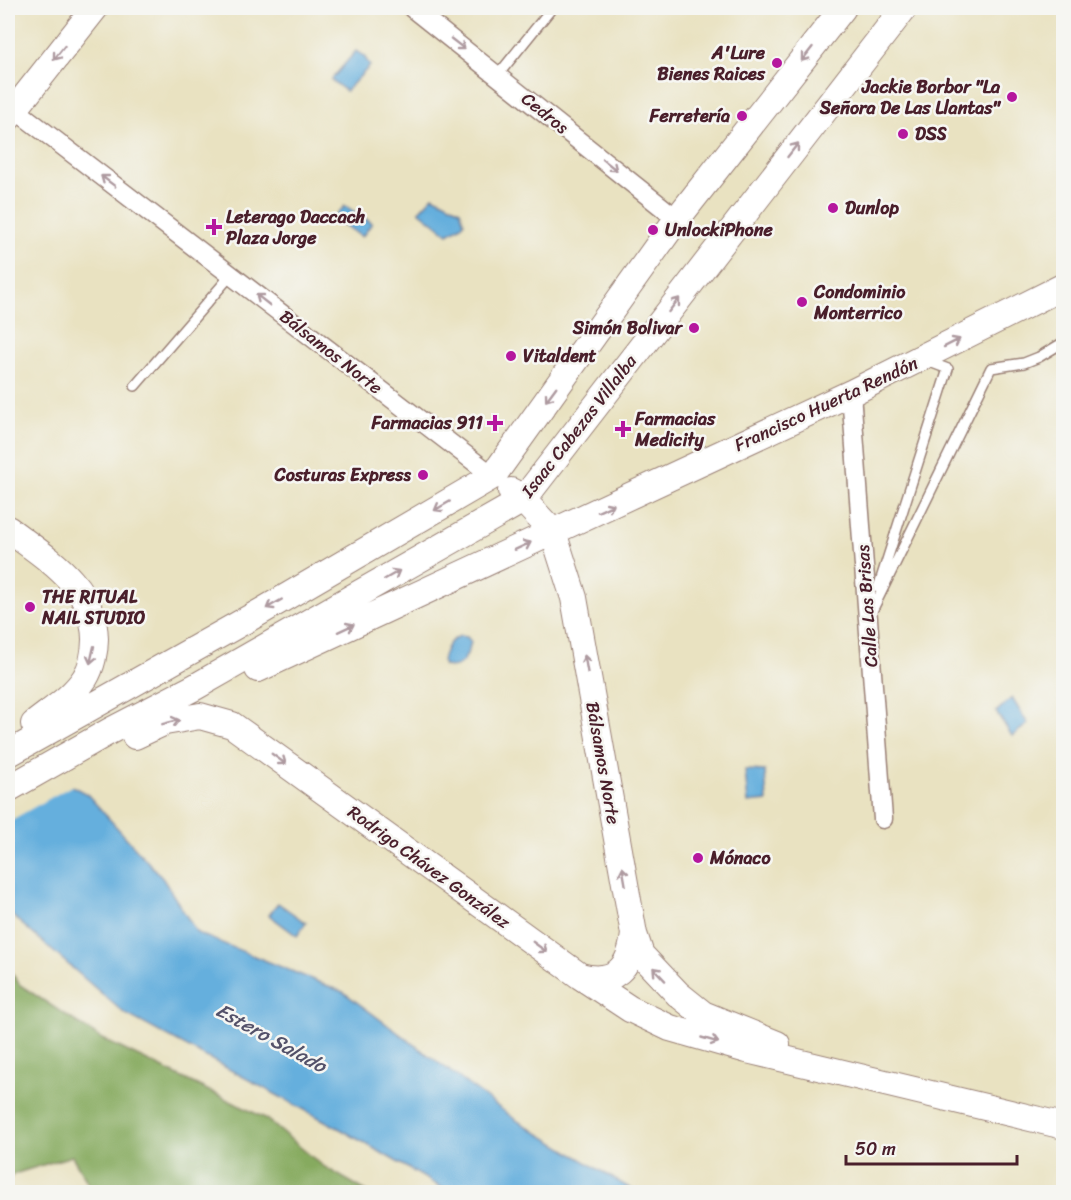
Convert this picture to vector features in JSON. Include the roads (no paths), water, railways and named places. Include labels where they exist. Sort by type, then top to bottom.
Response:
[{"type":"street","points":[[10,110],[95,8]]},
{"type":"street","name":"Cedros","points":[[412,8],[677,219]]},
{"type":"street","name":"Isaac Cabezas Villalba","points":[[8,754],[262,611],[493,476],[677,219],[843,8]]},
{"type":"street","name":"Isaac Cabezas Villalba","points":[[114,737],[195,687],[522,500],[904,8]]},
{"type":"street","name":"Bálsamos Norte","points":[[10,110],[231,275],[493,476],[522,500],[553,532],[574,598],[634,934]]},
{"type":"street","name":"Francisco Huerta Rendón","points":[[195,687],[219,687],[851,393],[1064,286]]},
{"type":"street","name":"Calle Las Brisas","points":[[851,393],[883,819]]},
{"type":"street","points":[[8,529],[73,582],[88,603],[94,628],[94,652],[85,678],[70,695],[8,745]]},
{"type":"street","name":"Rodrigo Chávez González","points":[[114,737],[165,722],[200,716],[232,725],[580,976],[630,1009],[670,1028],[857,1078],[1064,1126]]},
{"type":"street","points":[[8,791],[114,737]]},
{"type":"street","points":[[580,976],[597,980],[610,978],[622,968],[628,958],[634,934]]},
{"type":"street","name":"Rodrigo Chávez González","points":[[634,934],[641,955],[678,994],[703,1014],[857,1078]]},
{"type":"lane","points":[[498,75],[552,8]]},
{"type":"lane","points":[[135,386],[231,275]]},
{"type":"lane","points":[[868,619],[991,368],[1024,363],[1064,342]]},
{"type":"lane","points":[[868,619],[948,369],[920,359]]},
{"type":"water","points":[[356,51],[364,56],[370,66],[346,91],[331,80]]},
{"type":"water","points":[[433,196],[460,210],[464,222],[460,227],[448,234],[419,211]]},
{"type":"water","points":[[345,206],[372,223],[362,237],[333,218]]},
{"type":"water","points":[[460,636],[467,637],[471,642],[468,653],[459,664],[444,666],[442,661],[446,649],[453,640]]},
{"type":"water","points":[[1012,698],[1028,724],[1012,736],[996,712]]},
{"type":"water","name":"Estero Salado","points":[[8,752],[87,794],[163,879],[197,933],[343,992],[516,1120],[636,1192],[449,1192],[342,1130],[124,1013],[8,912]]},
{"type":"water","points":[[745,770],[765,771],[767,801],[748,803]]},
{"type":"water","points":[[278,903],[306,923],[297,936],[269,915]]},
{"type":"place","name":"A'Lure Bienes Raices","points":[[777,63]]},
{"type":"place","name":"Jackie Borbor \"La Señora De Las Llantas\"","points":[[1012,97]]},
{"type":"place","name":"Ferretería","points":[[742,116]]},
{"type":"place","name":"DSS","points":[[903,134]]},
{"type":"place","name":"Dunlop","points":[[833,208]]},
{"type":"place","name":"Leterago Daccach Plaza Jorge","points":[[214,227]]},
{"type":"place","name":"UnlockiPhone","points":[[653,230]]},
{"type":"place","name":"Condominio Monterrico","points":[[802,302]]},
{"type":"place","name":"Simón Bolivar","points":[[694,328]]},
{"type":"place","name":"Vitaldent","points":[[511,356]]},
{"type":"place","name":"Farmacias 911","points":[[495,423]]},
{"type":"place","name":"Farmacias Medicity","points":[[623,429]]},
{"type":"place","name":"Costuras Express","points":[[423,475]]},
{"type":"place","name":"THE RITUAL NAIL STUDIO","points":[[30,607]]},
{"type":"place","name":"Mónaco","points":[[698,858]]}]
